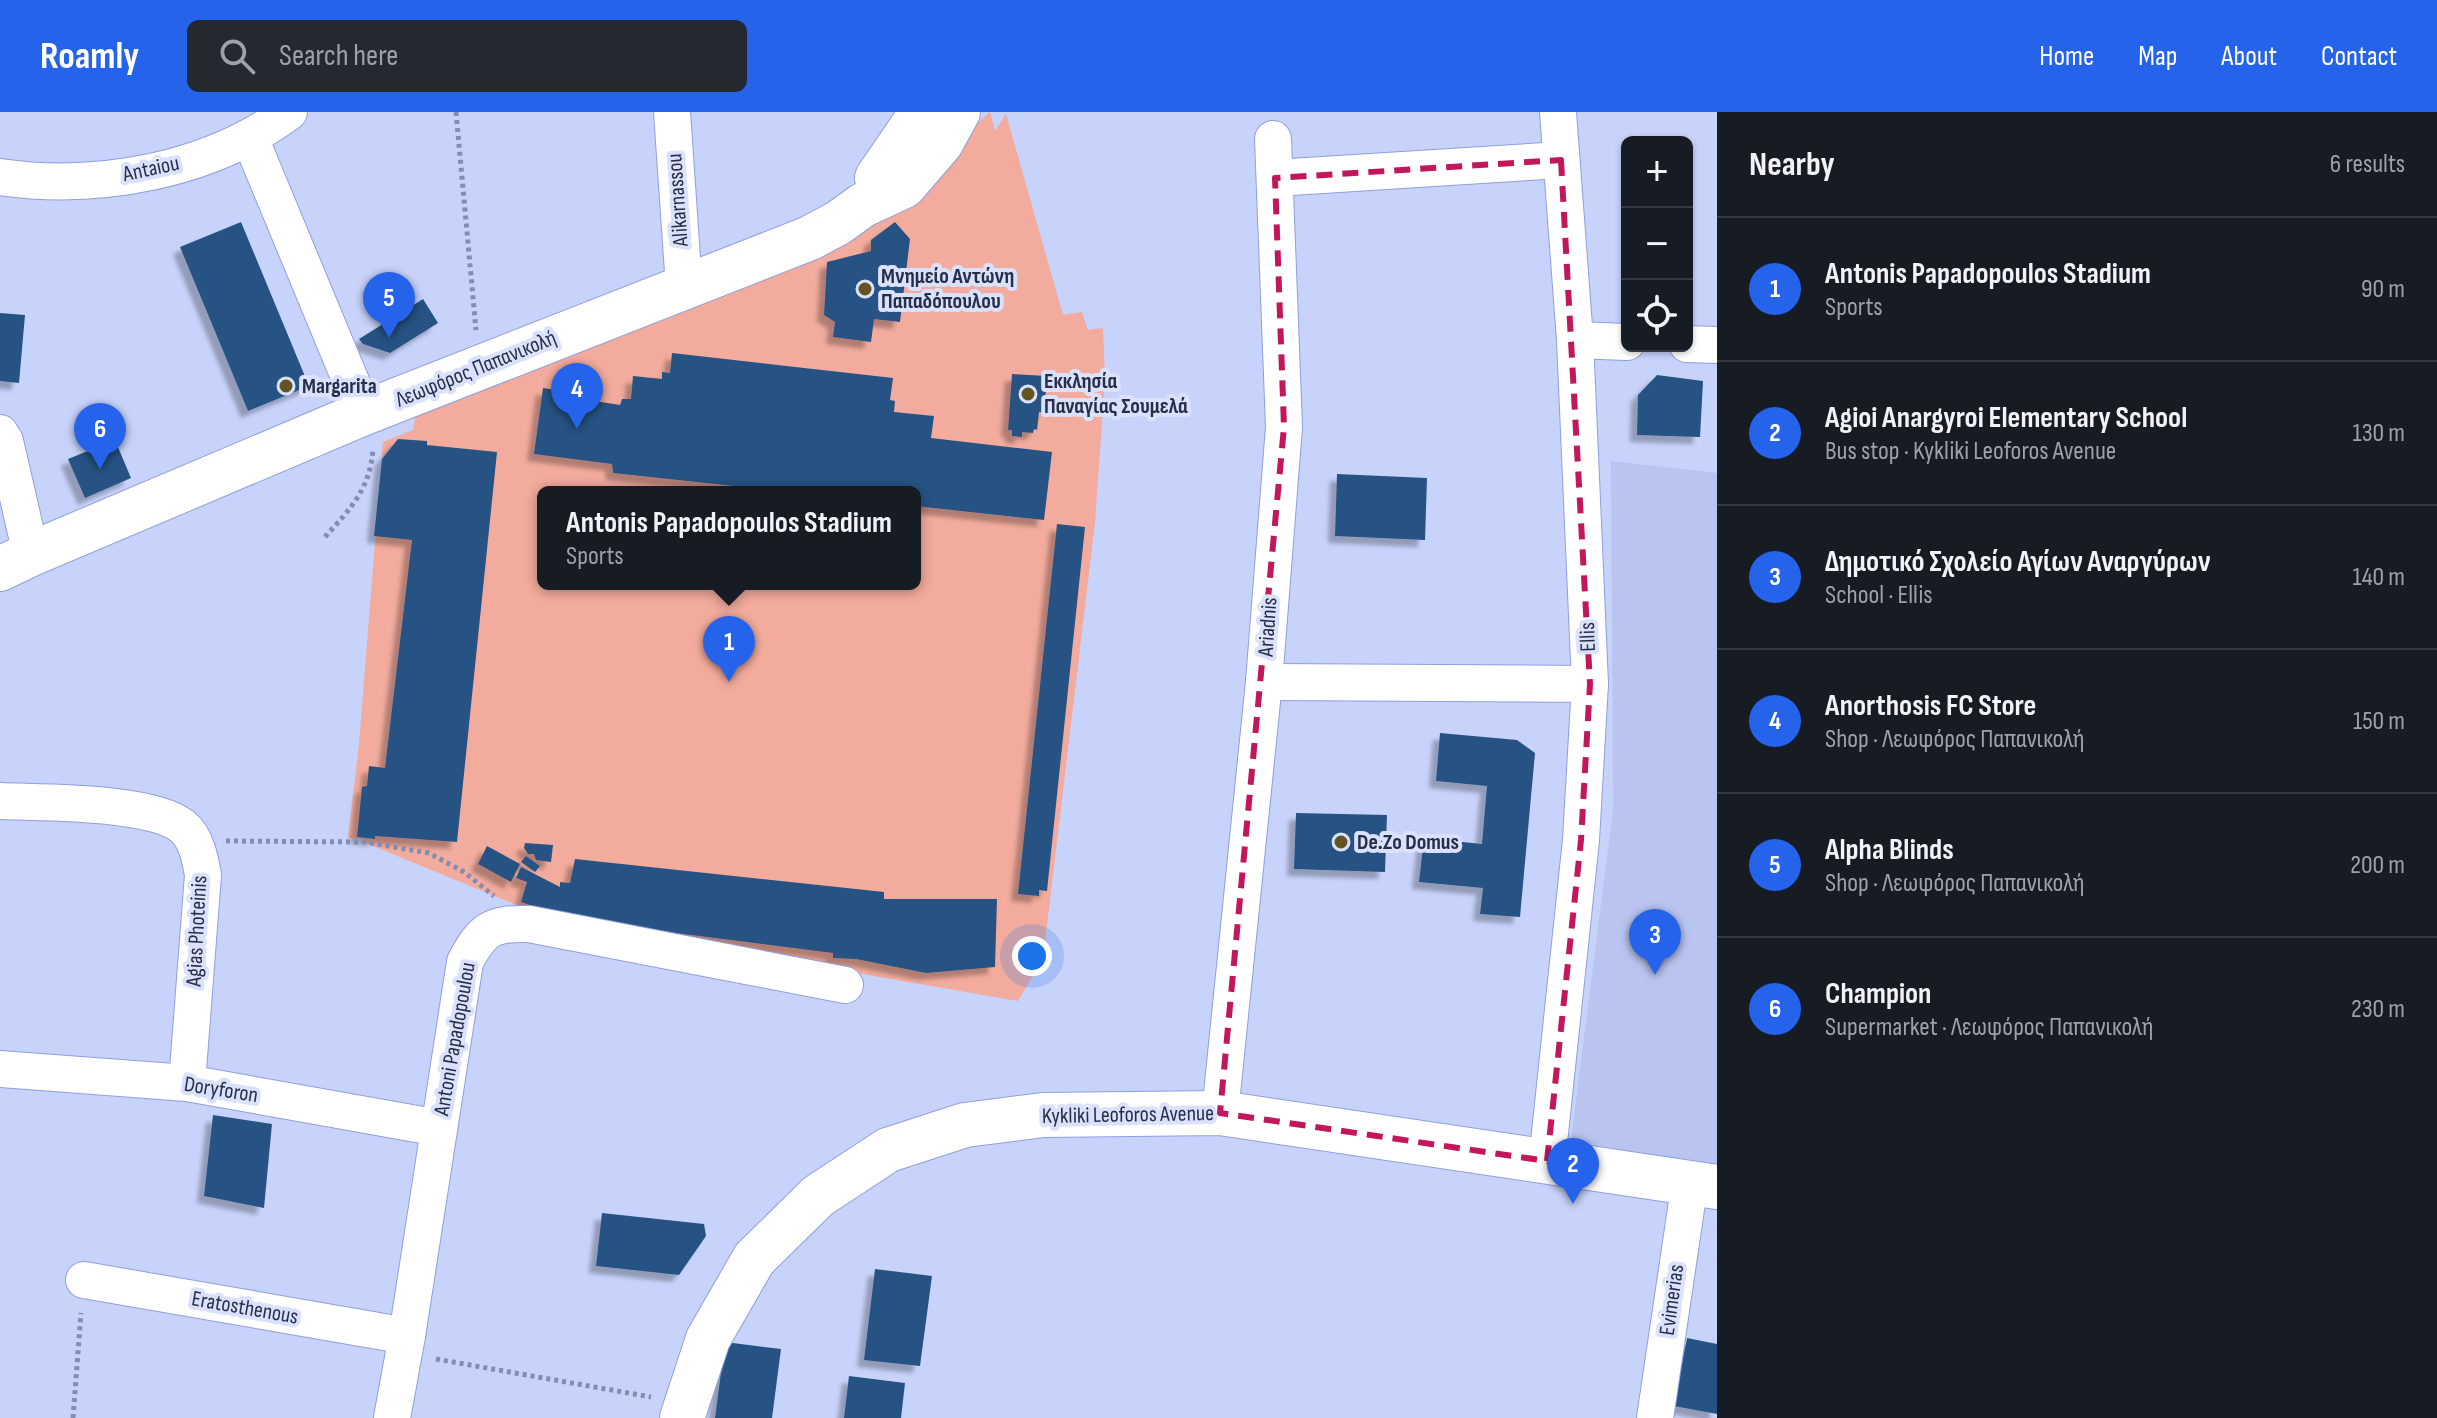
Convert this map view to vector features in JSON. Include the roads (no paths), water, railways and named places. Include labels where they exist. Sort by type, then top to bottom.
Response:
[{"type":"street","name":"Antaiou","points":[[0,177],[46,182],[102,179],[172,166],[207,156],[250,138],[289,112]]},
{"type":"street","name":"Alikarnassou","points":[[672,112],[684,287]]},
{"type":"street","name":"Λεωφόρος Παπανικολή","points":[[863,205],[884,166],[922,112]]},
{"type":"street","name":"Λεωφόρος Παπανικολή","points":[[16,562],[364,413],[810,238],[863,205],[904,186],[941,143],[958,112]]},
{"type":"street","name":"Ellis","points":[[1547,1161],[1581,840],[1590,684],[1575,340],[1558,112]]},
{"type":"street","points":[[250,138],[364,413]]},
{"type":"street","name":"Ariadnis","points":[[1220,1113],[1264,682],[1284,427],[1273,139]]},
{"type":"street","points":[[1275,178],[1561,160]]},
{"type":"street","points":[[1575,340],[1621,342]]},
{"type":"street","points":[[1693,344],[1717,345]]},
{"type":"street","points":[[0,433],[5,441],[16,562]]},
{"type":"street","points":[[1264,682],[1590,684]]},
{"type":"street","name":"Agias Photeinis","points":[[0,801],[149,811],[183,826],[197,849],[203,875],[187,1083]]},
{"type":"street","name":"Antoni Papadopoulou","points":[[392,1418],[465,962],[474,944],[488,929],[504,923],[529,924],[845,985]]},
{"type":"street","name":"Doryforon","points":[[0,1069],[187,1083],[439,1128]]},
{"type":"street","name":"Kykliki Leoforos Avenue","points":[[685,1411],[708,1339],[754,1259],[818,1196],[888,1150],[965,1125],[1043,1115],[1220,1113],[1703,1184]]},
{"type":"street","name":"Evimerias","points":[[1655,1418],[1703,1184]]},
{"type":"street","name":"Eratosthenous","points":[[84,1280],[406,1345]]},
{"type":"place","name":"Μνημείο Αντώνη Παπαδόπουλου","points":[[865,289]]},
{"type":"place","name":"Alpha Blinds","points":[[389,338]]},
{"type":"place","name":"Margarita","points":[[286,386]]},
{"type":"place","name":"Εκκλησία Παναγίας Σουμελά","points":[[1028,394]]},
{"type":"place","name":"Anorthosis FC Store","points":[[577,429]]},
{"type":"place","name":"Champion","points":[[100,469]]},
{"type":"place","name":"Antonis Papadopoulos Stadium","points":[[729,682]]},
{"type":"place","name":"De.Zo Domus","points":[[1341,842]]},
{"type":"place","name":"Δημοτικό Σχολείο Αγίων Αναργύρων","points":[[1655,975]]},
{"type":"place","name":"Agioi Anargyroi Elementary School","points":[[1573,1204]]}]
